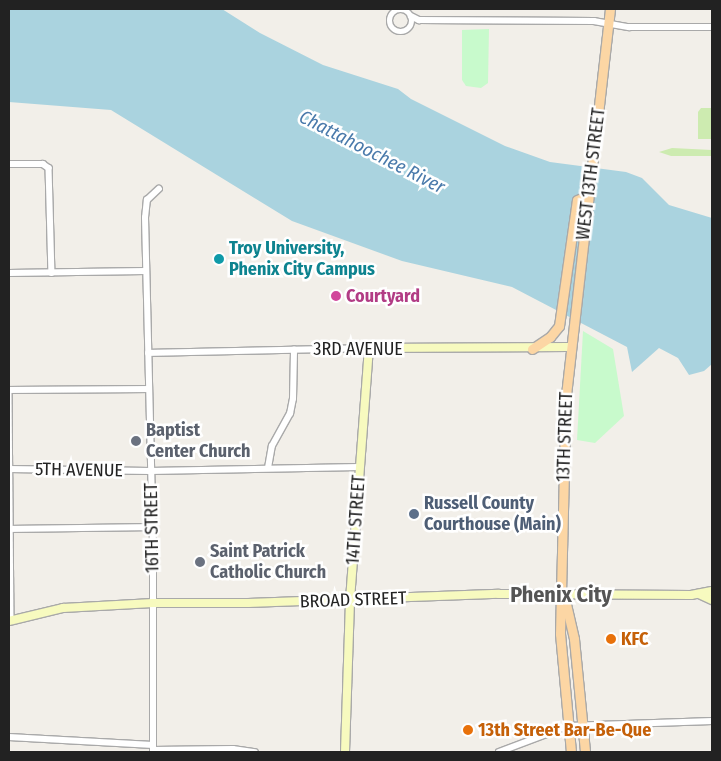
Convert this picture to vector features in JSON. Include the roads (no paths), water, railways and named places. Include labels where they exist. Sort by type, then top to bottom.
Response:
[{"type":"main road","name":"WEST 13TH STREET","points":[[569,343],[610,9]]},
{"type":"main road","points":[[532,348],[550,337],[559,326],[577,200],[588,195]]},
{"type":"main road","name":"3RD AVENUE","points":[[369,348],[532,348],[569,343]]},
{"type":"main road","name":"13TH STREET","points":[[569,343],[564,457],[563,595],[560,634],[571,752]]},
{"type":"main road","name":"14TH STREET","points":[[345,752],[350,600],[369,348]]},
{"type":"main road","name":"BROAD STREET","points":[[10,621],[63,608],[153,603],[350,600],[499,594],[698,594],[712,591]]},
{"type":"main road","name":"BROAD STREET","points":[[698,594],[712,600]]},
{"type":"main road","name":"13TH STREET","points":[[563,595],[574,640],[584,725],[585,752]]},
{"type":"street","points":[[420,20],[409,12],[396,10],[390,22],[393,29],[405,32],[420,20],[594,21],[629,27],[712,27]]},
{"type":"street","points":[[409,12],[411,26]]},
{"type":"street","points":[[9,164],[43,164],[49,168],[52,273]]},
{"type":"street","name":"16TH STREET","points":[[153,749],[153,527],[145,271],[147,200],[159,189]]},
{"type":"street","points":[[9,273],[145,271]]},
{"type":"street","name":"3RD AVENUE","points":[[148,352],[369,348]]},
{"type":"street","points":[[268,468],[272,446],[290,414],[294,398],[294,350]]},
{"type":"street","points":[[10,621],[9,392],[149,389]]},
{"type":"street","name":"5TH AVENUE","points":[[9,469],[150,471],[359,467]]},
{"type":"street","points":[[9,528],[153,527]]},
{"type":"street","points":[[499,752],[568,726],[712,720]]},
{"type":"street","points":[[9,737],[153,749],[255,752]]},
{"type":"water","name":"Chattahoochee River","points":[[9,9],[222,9],[260,33],[323,65],[398,89],[411,99],[505,146],[550,162],[626,172],[642,178],[669,205],[712,218],[712,364],[704,371],[689,375],[678,358],[659,348],[632,372],[627,347],[512,287],[402,261],[292,221],[111,110],[9,102]]},
{"type":"place","name":"Troy University, Phenix City Campus","points":[[219,259]]},
{"type":"place","name":"Courtyard","points":[[336,296]]},
{"type":"place","name":"Baptist Center Church","points":[[136,441]]},
{"type":"place","name":"Russell County Courthouse (Main)","points":[[414,514]]},
{"type":"place","name":"Saint Patrick Catholic Church","points":[[200,562]]},
{"type":"place","name":"KFC","points":[[611,639]]},
{"type":"place","name":"13th Street Bar-Be-Que","points":[[468,730]]},
{"type":"district","name":"Phenix City","points":[[561,595]]}]
